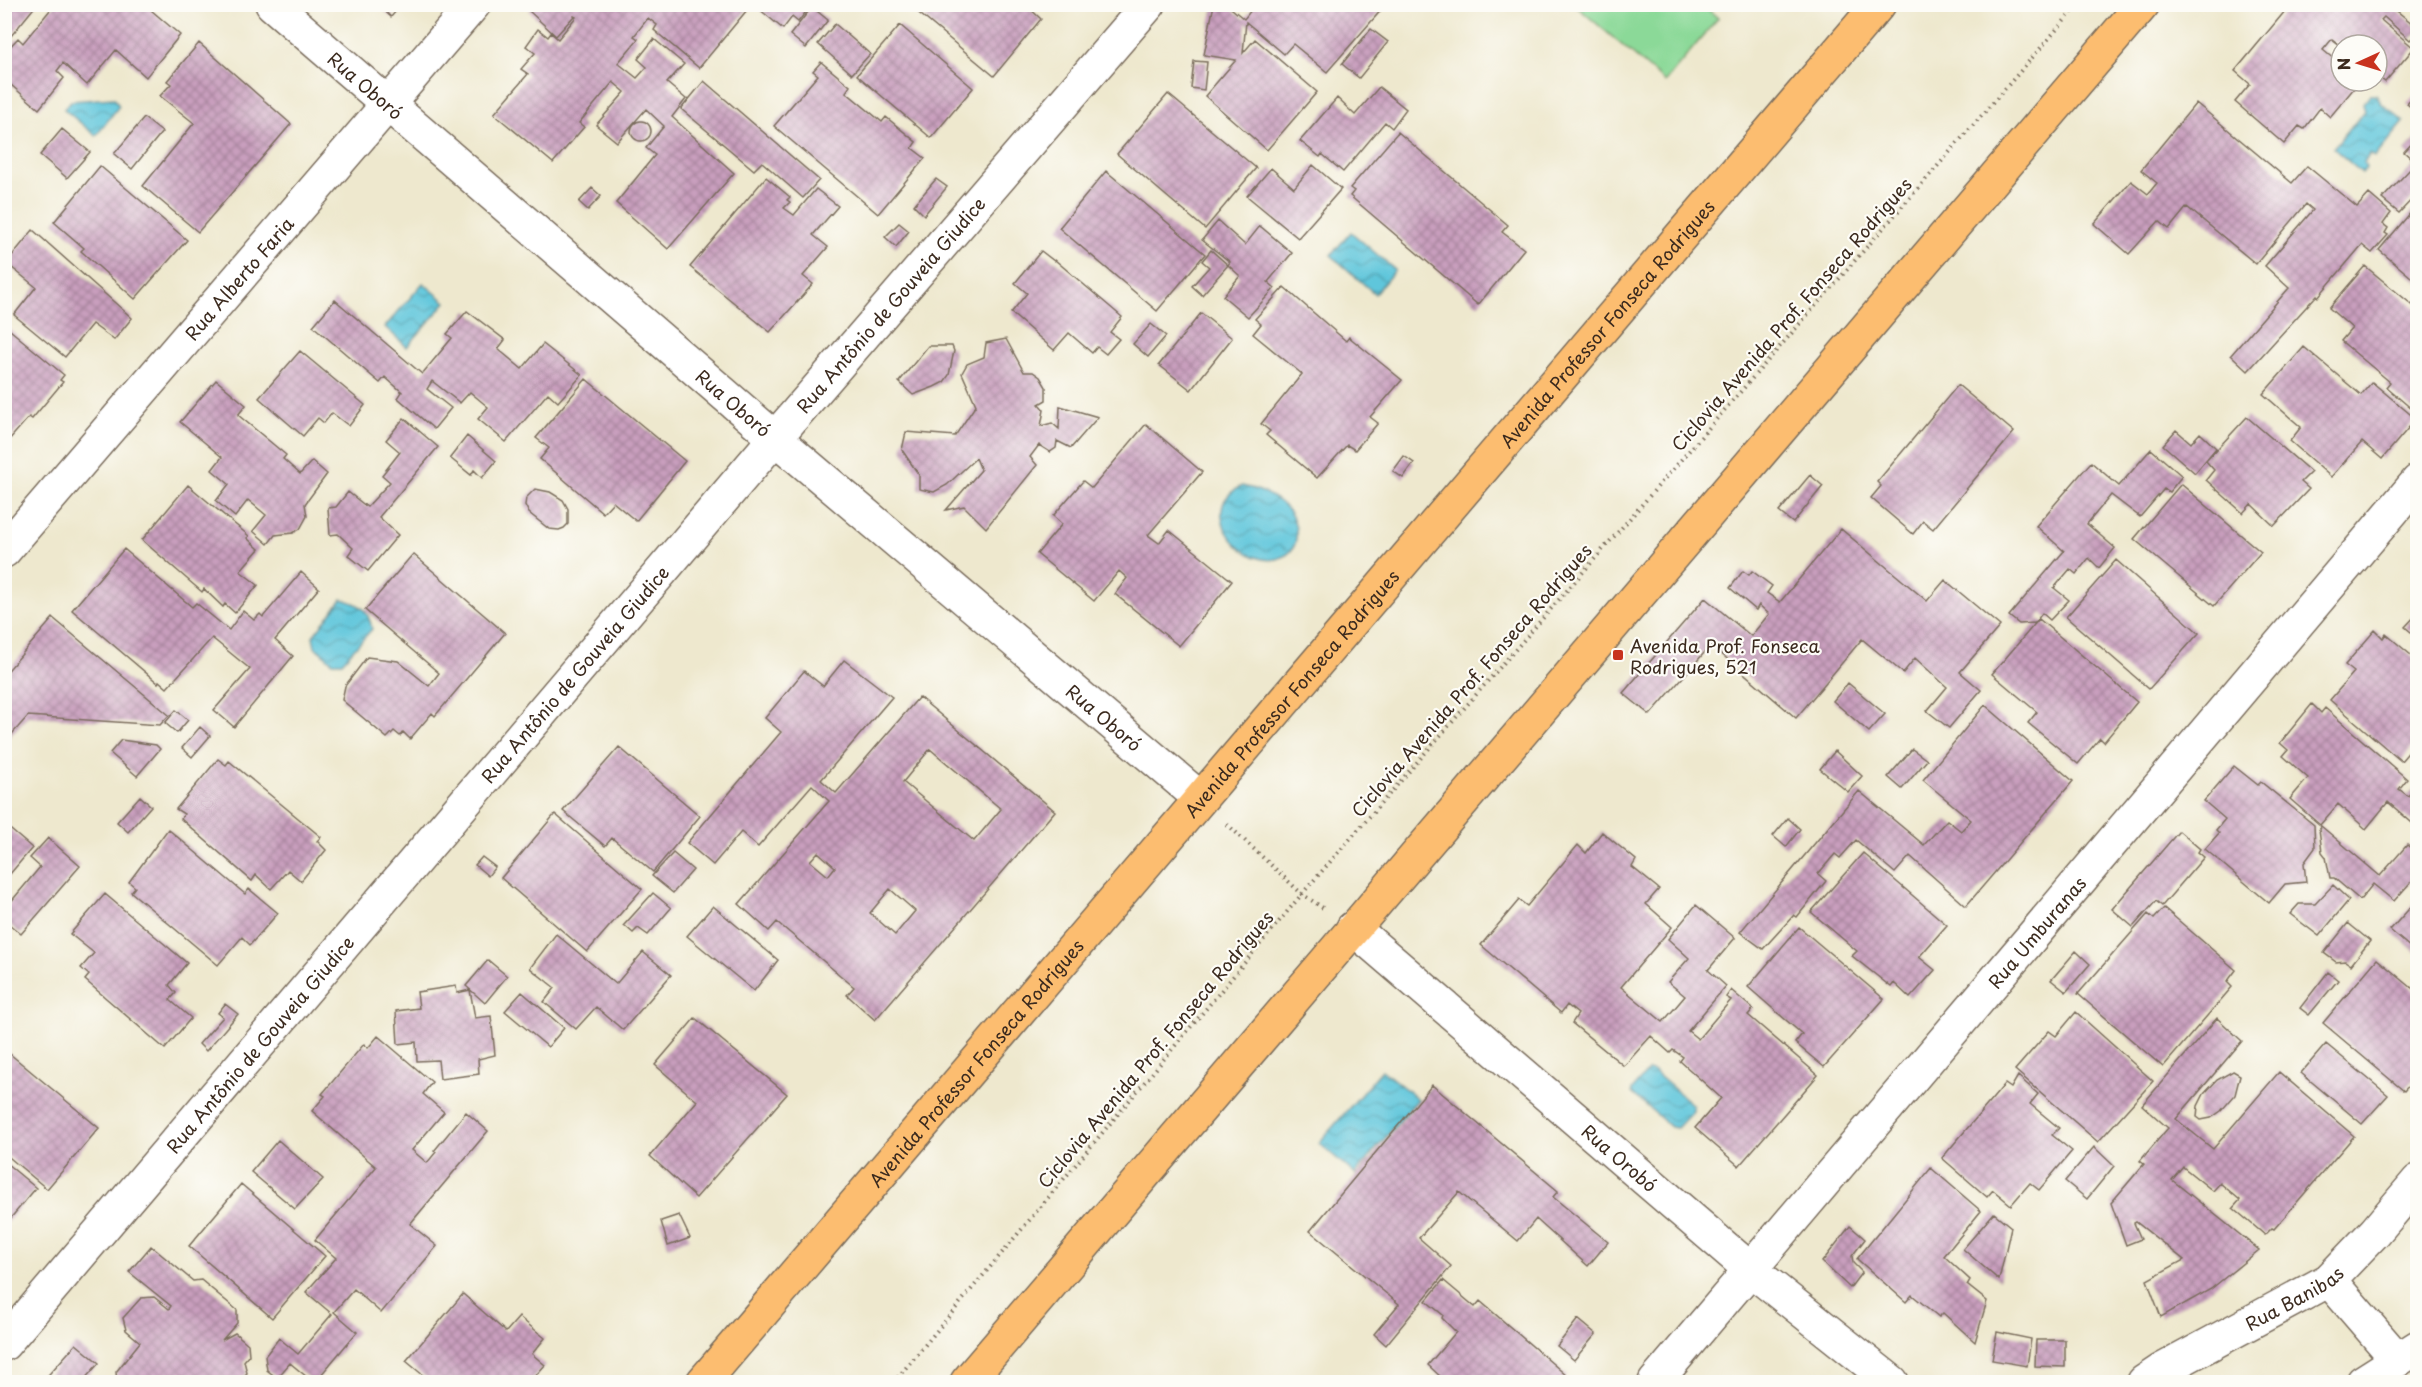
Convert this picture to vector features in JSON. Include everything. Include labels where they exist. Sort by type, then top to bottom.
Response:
[{"type":"highway","name":"Avenida Professor Fonseca Rodrigues","points":[[703,1383],[1879,4]]},
{"type":"highway","points":[[967,1383],[2143,4]]},
{"type":"street","name":"Rua Oboró","points":[[272,4],[776,438],[1200,798]]},
{"type":"street","name":"Rua Alberto Faria","points":[[4,551],[474,4]]},
{"type":"street","name":"Rua Antônio de Gouveia Giudice","points":[[4,1344],[1149,4]]},
{"type":"street","name":"Rua Umburanas","points":[[1655,1383],[2418,481]]},
{"type":"street","name":"Rua Orobó","points":[[1353,928],[1751,1270],[1892,1383]]},
{"type":"street","name":"Rua Banibas","points":[[2145,1383],[2162,1370],[2329,1280],[2375,1232],[2418,1181]]},
{"type":"street","points":[[2329,1280],[2408,1353],[2363,1383]]},
{"type":"path","name":"Ciclovia Avenida Prof. Fonseca Rodrigues","points":[[894,1383],[1302,894],[2079,4]]},
{"type":"path","points":[[1200,798],[1302,894],[1353,928]]},
{"type":"green space","points":[[1575,5],[1703,5],[1718,18],[1665,82]]},
{"type":"water","points":[[2370,95],[2376,95],[2381,103],[2404,122],[2375,157],[2370,154],[2364,162],[2366,168],[2362,173],[2333,148],[2365,111],[2363,103]]},
{"type":"water","points":[[114,98],[119,106],[96,136],[64,109],[71,101]]},
{"type":"water","points":[[1351,232],[1395,270],[1375,294],[1331,255]]},
{"type":"water","points":[[423,283],[446,302],[407,347],[385,327]]},
{"type":"water","points":[[1242,486],[1271,496],[1287,509],[1296,527],[1296,541],[1287,555],[1270,560],[1255,557],[1241,549],[1230,537],[1223,524],[1222,509],[1228,496]]},
{"type":"water","points":[[342,599],[363,608],[372,629],[342,662],[333,662],[315,647],[313,636]]},
{"type":"water","points":[[1382,1070],[1418,1099],[1355,1174],[1319,1143]]},
{"type":"water","points":[[1648,1071],[1653,1071],[1693,1105],[1693,1111],[1677,1128],[1671,1127],[1632,1093]]},
{"type":"building","points":[[4,4],[37,4],[11,36],[4,30]]},
{"type":"building","points":[[55,4],[144,4],[180,35],[146,77],[116,50],[87,85],[63,63],[57,71],[64,78],[39,109],[4,79],[4,53],[18,38],[23,43]]},
{"type":"building","points":[[377,4],[402,4],[391,17]]},
{"type":"building","points":[[535,4],[740,4],[747,10],[699,68],[654,30],[657,25],[648,18],[634,36],[638,39],[618,63],[637,78],[647,67],[638,59],[654,39],[684,64],[667,83],[686,99],[672,117],[734,173],[668,249],[616,203],[655,155],[646,148],[664,126],[646,109],[617,142],[596,125],[625,92],[613,82],[579,123],[584,127],[553,163],[494,114],[528,74],[521,69],[535,53],[526,46],[538,29],[548,37],[551,33],[558,39],[576,17],[574,16],[556,36],[529,11]]},
{"type":"building","points":[[762,4],[812,4],[798,22],[792,17],[783,29],[758,8]]},
{"type":"building","points":[[908,4],[1025,4],[1041,19],[994,76]]},
{"type":"building","points":[[1214,4],[1226,4],[1244,19],[1256,4],[1359,4],[1361,7],[1363,4],[1378,4],[1383,8],[1327,72],[1293,44],[1284,54],[1246,22],[1243,53],[1255,39],[1317,92],[1267,150],[1205,96],[1236,60],[1204,55]]},
{"type":"building","points":[[2291,4],[2394,4],[2392,7],[2418,28],[2418,32],[2410,40],[2384,17],[2381,20],[2414,48],[2389,77],[2389,33],[2329,33],[2329,43],[2323,50],[2329,55],[2329,93],[2350,93],[2330,117],[2320,108],[2304,129],[2299,126],[2284,144],[2235,102],[2250,84],[2235,71]]},
{"type":"building","points":[[812,7],[828,20],[806,48],[790,35]]},
{"type":"building","points":[[835,24],[870,54],[852,74],[818,44]]},
{"type":"building","points":[[900,25],[973,88],[931,138],[857,75]]},
{"type":"building","points":[[1371,29],[1388,42],[1359,78],[1342,64]]},
{"type":"building","points":[[199,43],[291,124],[198,232],[143,186],[194,123],[160,96],[171,84],[167,81]]},
{"type":"building","points":[[1194,61],[1207,62],[1204,90],[1191,88]]},
{"type":"building","points":[[821,62],[850,86],[846,92],[882,122],[886,117],[916,142],[912,148],[925,158],[878,214],[774,126],[818,75],[813,71]]},
{"type":"building","points":[[704,81],[819,180],[803,198],[762,162],[754,170],[681,109]]},
{"type":"building","points":[[1379,87],[1406,109],[1392,128],[1385,122],[1343,172],[1322,154],[1320,157],[1300,141],[1337,98],[1355,115]]},
{"type":"building","points":[[2418,92],[2418,113],[2407,104]]},
{"type":"building","points":[[1168,94],[1256,168],[1205,229],[1117,154]]},
{"type":"building","points":[[2196,103],[2292,183],[2307,166],[2357,207],[2369,194],[2391,213],[2383,224],[2388,228],[2385,233],[2388,235],[2372,253],[2362,245],[2318,297],[2317,295],[2248,371],[2231,355],[2289,288],[2265,266],[2313,210],[2306,204],[2256,264],[2187,207],[2169,229],[2159,221],[2129,254],[2094,224],[2131,181],[2148,194],[2157,183],[2141,170]]},
{"type":"building","points":[[144,118],[162,132],[132,169],[114,154]]},
{"type":"building","points":[[641,121],[648,124],[651,131],[648,138],[641,141],[634,138],[631,131],[634,124]]},
{"type":"building","points":[[62,129],[90,152],[67,178],[40,155]]},
{"type":"building","points":[[1398,132],[1508,225],[1502,232],[1524,249],[1478,305],[1350,196],[1354,191],[1350,188]]},
{"type":"building","points":[[2418,137],[2418,164],[2404,152]]},
{"type":"building","points":[[1313,165],[1341,189],[1298,238],[1247,196],[1271,168],[1294,188]]},
{"type":"building","points":[[100,166],[187,240],[135,299],[81,251],[84,248],[54,222]]},
{"type":"building","points":[[2413,166],[2418,170],[2418,193],[2399,213],[2382,199]]},
{"type":"building","points":[[1106,171],[1205,254],[1157,311],[1059,228]]},
{"type":"building","points":[[766,177],[790,197],[787,200],[790,202],[784,208],[794,215],[816,189],[838,206],[813,235],[828,247],[803,276],[813,284],[770,332],[690,267]]},
{"type":"building","points":[[936,179],[947,187],[924,215],[914,205]]},
{"type":"building","points":[[592,188],[601,196],[588,210],[579,202]]},
{"type":"building","points":[[2418,204],[2418,283],[2379,250]]},
{"type":"building","points":[[1218,221],[1245,245],[1260,226],[1292,253],[1268,282],[1275,288],[1248,317],[1223,296],[1240,276],[1228,265],[1230,262],[1202,240]]},
{"type":"building","points":[[899,223],[909,231],[896,247],[885,237]]},
{"type":"building","points":[[33,230],[132,318],[114,340],[92,324],[65,357],[14,315],[36,287],[6,263]]},
{"type":"building","points":[[1211,250],[1228,265],[1202,295],[1192,286],[1209,267],[1202,261]]},
{"type":"building","points":[[1041,251],[1055,260],[1122,317],[1110,332],[1119,339],[1106,354],[1097,347],[1092,353],[1069,333],[1054,350],[1011,313],[1027,293],[1015,283]]},
{"type":"building","points":[[2365,266],[2416,308],[2418,306],[2418,405],[2413,410],[2386,387],[2390,382],[2341,341],[2352,328],[2329,308]]},
{"type":"building","points":[[1284,287],[1346,341],[1349,337],[1402,380],[1370,417],[1378,423],[1355,450],[1347,445],[1317,478],[1266,435],[1270,431],[1261,424],[1302,374],[1253,334],[1261,324],[1255,319]]},
{"type":"building","points":[[335,300],[422,374],[452,338],[447,334],[467,311],[505,340],[498,349],[522,369],[543,344],[582,375],[558,402],[548,393],[506,442],[478,419],[488,407],[470,392],[460,403],[432,381],[427,389],[451,408],[434,429],[398,398],[402,392],[385,377],[380,383],[313,326]]},
{"type":"building","points":[[1201,313],[1232,338],[1191,390],[1159,365]]},
{"type":"building","points":[[1151,324],[1166,336],[1148,357],[1133,344]]},
{"type":"building","points":[[4,325],[64,375],[60,380],[63,382],[32,419],[29,417],[8,441],[4,438]]},
{"type":"building","points":[[1006,339],[1024,372],[1033,372],[1040,377],[1046,387],[1046,400],[1039,404],[1044,410],[1041,426],[1052,423],[1059,429],[1060,406],[1098,417],[1071,448],[1057,441],[1056,448],[1050,452],[1039,445],[1030,457],[1037,465],[986,528],[964,506],[946,510],[981,470],[976,458],[947,485],[934,492],[919,489],[919,475],[902,450],[906,432],[955,436],[976,405],[962,373],[967,364],[984,357],[986,343]]},
{"type":"building","points":[[928,346],[952,346],[954,351],[949,375],[944,382],[913,395],[899,382]]},
{"type":"building","points":[[2304,347],[2361,395],[2372,382],[2416,419],[2382,459],[2362,442],[2331,477],[2290,441],[2301,427],[2263,394]]},
{"type":"building","points":[[300,351],[365,405],[349,426],[332,413],[324,423],[318,418],[303,436],[259,398]]},
{"type":"building","points":[[586,379],[685,461],[636,521],[613,502],[603,513],[540,459],[549,448],[536,438]]},
{"type":"building","points":[[216,380],[246,405],[238,415],[286,455],[283,459],[300,474],[312,461],[327,474],[305,504],[307,516],[300,529],[293,533],[275,535],[268,544],[253,531],[266,515],[248,500],[235,517],[216,501],[229,484],[212,470],[222,457],[180,422]]},
{"type":"building","points":[[1958,385],[2014,432],[1933,529],[1923,521],[1913,534],[1871,498],[1881,486],[1877,482]]},
{"type":"building","points":[[2247,417],[2311,472],[2301,482],[2309,489],[2274,526],[2251,504],[2243,513],[2206,480],[2214,470],[2206,461]]},
{"type":"building","points":[[404,418],[438,447],[379,517],[398,535],[368,571],[348,555],[353,548],[338,534],[330,535],[328,508],[336,507],[348,492],[367,507],[390,482],[382,475],[400,452],[386,440]]},
{"type":"building","points":[[1146,424],[1202,472],[1148,535],[1159,543],[1169,530],[1232,581],[1179,646],[1115,594],[1127,578],[1119,571],[1094,601],[1037,554],[1062,524],[1053,516],[1083,481],[1092,488]]},
{"type":"building","points":[[2176,430],[2191,443],[2200,433],[2216,448],[2195,473],[2163,445]]},
{"type":"building","points":[[467,436],[496,461],[482,478],[474,470],[471,475],[450,458]]},
{"type":"building","points":[[2151,449],[2182,476],[2169,492],[2164,489],[2140,517],[2111,495],[2087,524],[2115,548],[2099,568],[2089,558],[2076,574],[2070,569],[2054,588],[2069,600],[2050,620],[2042,613],[2035,623],[2019,624],[2009,616],[2064,551],[2036,526],[2091,462],[2119,486]]},
{"type":"building","points":[[1404,456],[1414,463],[1403,478],[1393,471]]},
{"type":"building","points":[[1810,475],[1823,486],[1793,523],[1779,512]]},
{"type":"building","points":[[2181,484],[2261,552],[2214,606],[2134,539]]},
{"type":"building","points":[[188,485],[249,536],[247,538],[259,549],[240,571],[258,585],[235,613],[225,604],[223,607],[204,589],[202,592],[142,540]]},
{"type":"building","points":[[535,489],[550,492],[563,500],[568,509],[568,524],[564,528],[549,529],[529,513],[525,505],[526,498]]},
{"type":"building","points":[[1841,529],[1927,601],[1945,580],[2000,626],[1960,672],[1981,690],[1949,728],[1927,711],[1947,687],[1915,658],[1903,673],[1862,639],[1796,718],[1711,645],[1650,715],[1623,693],[1705,598],[1751,636],[1769,614],[1759,605],[1756,610],[1730,588],[1743,571],[1749,575],[1752,571],[1772,586],[1767,593],[1780,602]]},
{"type":"building","points":[[124,549],[192,607],[196,603],[229,630],[243,611],[254,620],[260,614],[263,617],[301,572],[319,588],[275,640],[293,656],[234,727],[214,710],[250,669],[212,638],[167,688],[159,681],[158,683],[72,610]]},
{"type":"building","points":[[413,554],[505,633],[435,716],[432,713],[410,739],[403,732],[400,736],[394,731],[387,738],[342,700],[345,686],[367,657],[398,661],[429,686],[439,673],[365,610]]},
{"type":"building","points":[[2116,560],[2199,633],[2149,689],[2066,617]]},
{"type":"building","points":[[2418,613],[2418,638],[2405,627]]},
{"type":"building","points":[[53,618],[169,715],[160,725],[28,716],[4,743],[4,675]]},
{"type":"building","points":[[2039,619],[2137,702],[2104,742],[2100,738],[2078,764],[2028,723],[2037,712],[1992,674]]},
{"type":"building","points":[[2375,630],[2383,638],[2386,634],[2418,661],[2418,741],[2401,761],[2330,700],[2354,672],[2345,665]]},
{"type":"building","points":[[844,660],[892,697],[821,780],[836,793],[919,697],[1055,811],[875,1020],[847,995],[854,987],[777,922],[769,931],[739,904],[829,801],[812,785],[758,847],[741,832],[713,865],[687,843],[781,732],[765,718],[804,671],[823,686]],"holes":[[[930,749],[1001,809],[974,841],[903,782]],[[818,852],[835,867],[828,876],[810,861]],[[890,889],[915,911],[895,935],[870,913]]]},
{"type":"building","points":[[1848,683],[1885,714],[1869,732],[1833,701]]},
{"type":"building","points":[[2312,704],[2321,713],[2325,708],[2407,779],[2399,789],[2408,796],[2418,784],[2418,828],[2388,802],[2366,829],[2338,804],[2320,825],[2290,799],[2308,778],[2283,756],[2288,750],[2280,743]]},
{"type":"building","points":[[1985,705],[2073,781],[1966,906],[1910,856],[1895,873],[1856,840],[1840,858],[1835,854],[1818,874],[1826,881],[1797,917],[1794,915],[1763,949],[1740,932],[1859,791],[1924,845],[1947,820],[1961,831],[1971,820],[1923,780]]},
{"type":"building","points":[[176,710],[188,720],[177,733],[165,723]]},
{"type":"building","points":[[200,727],[210,736],[192,757],[182,748]]},
{"type":"building","points":[[121,740],[156,745],[160,749],[137,776],[110,753]]},
{"type":"building","points":[[619,747],[700,816],[653,872],[612,838],[605,846],[563,811]]},
{"type":"building","points":[[1912,749],[1927,760],[1902,789],[1888,777]]},
{"type":"building","points":[[1835,751],[1862,776],[1848,792],[1820,769]]},
{"type":"building","points":[[218,759],[226,765],[229,761],[321,837],[317,841],[326,850],[301,881],[288,870],[271,889],[256,875],[252,881],[181,819],[184,814],[176,809]]},
{"type":"building","points":[[2234,766],[2258,785],[2261,782],[2314,825],[2315,848],[2304,863],[2306,882],[2285,884],[2269,903],[2205,849],[2219,833],[2216,830],[2225,819],[2204,801]]},
{"type":"building","points":[[140,796],[151,806],[128,832],[117,822]]},
{"type":"building","points":[[555,814],[642,889],[587,952],[501,878]]},
{"type":"building","points":[[1788,818],[1800,829],[1786,847],[1773,836]]},
{"type":"building","points":[[4,824],[32,848],[4,881]]},
{"type":"building","points":[[2321,826],[2380,876],[2407,845],[2418,854],[2418,874],[2394,901],[2373,884],[2360,900],[2334,878],[2330,878],[2326,857],[2322,852],[2319,829]]},
{"type":"building","points":[[168,829],[245,894],[249,889],[278,913],[250,945],[242,937],[218,965],[131,892],[135,887],[129,882]]},
{"type":"building","points":[[2179,831],[2200,849],[2198,852],[2204,857],[2162,906],[2156,901],[2133,927],[2112,909]]},
{"type":"building","points":[[1602,832],[1636,860],[1632,867],[1659,889],[1646,904],[1672,927],[1621,987],[1663,1022],[1685,996],[1668,982],[1689,958],[1668,939],[1696,905],[1735,938],[1708,970],[1726,986],[1688,1031],[1698,1039],[1731,1000],[1726,997],[1731,990],[1753,1009],[1748,1015],[1818,1075],[1739,1166],[1695,1128],[1721,1098],[1680,1061],[1683,1057],[1673,1050],[1670,1053],[1651,1036],[1624,1066],[1572,1023],[1578,1014],[1567,1005],[1561,1013],[1481,945],[1519,900],[1527,906],[1578,845],[1586,853]]},
{"type":"building","points":[[48,838],[80,866],[21,934],[4,920],[4,910],[40,867],[30,858]]},
{"type":"building","points":[[673,853],[693,870],[673,893],[652,876]]},
{"type":"building","points":[[1863,853],[1947,925],[1919,957],[1935,970],[1910,998],[1894,983],[1891,987],[1852,956],[1857,951],[1811,912]]},
{"type":"building","points":[[482,857],[495,867],[488,876],[475,865]]},
{"type":"building","points":[[2333,885],[2349,900],[2319,936],[2290,914],[2299,904],[2315,904]]},
{"type":"building","points":[[653,893],[671,908],[648,935],[638,928],[633,933],[624,925]]},
{"type":"building","points":[[105,894],[187,963],[169,985],[176,993],[170,1000],[191,1018],[165,1049],[85,980],[89,975],[81,968],[94,953],[70,934]]},
{"type":"building","points":[[2418,899],[2418,954],[2390,930]]},
{"type":"building","points":[[713,906],[778,960],[754,991],[687,936]]},
{"type":"building","points":[[2164,908],[2236,970],[2227,982],[2232,987],[2163,1067],[2078,994],[2148,914],[2154,919]]},
{"type":"building","points":[[2348,923],[2370,941],[2351,965],[2345,961],[2336,962],[2324,953]]},
{"type":"building","points":[[1799,927],[1884,999],[1824,1067],[1795,1043],[1802,1034],[1748,987]]},
{"type":"building","points":[[556,934],[616,984],[643,952],[671,975],[623,1030],[596,1007],[576,1029],[544,1002],[555,988],[530,968]]},
{"type":"building","points":[[2076,951],[2090,964],[2066,992],[2051,980]]},
{"type":"building","points":[[2377,959],[2418,993],[2418,1075],[2404,1091],[2323,1023]]},
{"type":"building","points":[[488,960],[507,976],[485,1003],[466,986]]},
{"type":"building","points":[[2328,972],[2338,980],[2309,1015],[2300,1008]]},
{"type":"building","points":[[456,986],[457,993],[470,990],[475,1018],[491,1016],[495,1055],[478,1059],[479,1074],[440,1079],[438,1060],[417,1061],[416,1042],[398,1044],[396,1011],[419,1008],[417,992]]},
{"type":"building","points":[[522,992],[564,1028],[548,1047],[505,1011]]},
{"type":"building","points":[[225,1004],[238,1014],[206,1051],[199,1044],[223,1017],[218,1013]]},
{"type":"building","points":[[2076,1012],[2153,1081],[2098,1142],[2015,1070],[2049,1031],[2056,1036]]},
{"type":"building","points":[[695,1018],[787,1094],[696,1198],[650,1156],[697,1101],[655,1065]]},
{"type":"building","points":[[2217,1018],[2242,1041],[2176,1119],[2213,1149],[2279,1072],[2354,1136],[2274,1229],[2272,1228],[2265,1235],[2233,1208],[2240,1200],[2220,1183],[2213,1191],[2183,1167],[2172,1180],[2259,1250],[2211,1289],[2161,1317],[2147,1280],[2184,1260],[2136,1222],[2134,1223],[2141,1239],[2126,1245],[2111,1203],[2144,1164],[2140,1161],[2168,1128],[2142,1105]]},
{"type":"building","points":[[378,1036],[432,1082],[423,1094],[444,1112],[412,1150],[427,1163],[466,1112],[488,1131],[410,1224],[437,1246],[381,1313],[354,1289],[334,1312],[357,1332],[315,1382],[290,1363],[277,1378],[267,1370],[265,1356],[279,1338],[298,1354],[332,1314],[306,1292],[336,1258],[315,1240],[376,1167],[312,1111],[325,1096],[322,1094],[364,1044],[368,1048]]},
{"type":"building","points":[[2326,1044],[2388,1095],[2362,1124],[2301,1073]]},
{"type":"building","points":[[4,1049],[99,1128],[47,1189],[4,1153]]},
{"type":"building","points":[[2233,1071],[2240,1075],[2235,1095],[2221,1111],[2211,1118],[2201,1120],[2197,1117],[2198,1106],[2204,1094],[2217,1080]]},
{"type":"building","points":[[2018,1076],[2038,1094],[2030,1104],[2059,1128],[2052,1135],[2072,1151],[2039,1190],[2030,1183],[2011,1205],[1993,1190],[1987,1197],[1942,1158],[2005,1084],[2011,1088]]},
{"type":"building","points":[[1432,1085],[1558,1191],[1553,1197],[1608,1242],[1588,1266],[1536,1219],[1518,1241],[1459,1192],[1419,1238],[1451,1266],[1386,1345],[1374,1334],[1399,1304],[1310,1231]]},
{"type":"building","points":[[278,1140],[323,1179],[295,1209],[251,1172]]},
{"type":"building","points":[[2094,1147],[2114,1166],[2087,1199],[2065,1181]]},
{"type":"building","points":[[6,1163],[36,1188],[4,1226],[4,1165]]},
{"type":"building","points":[[1931,1168],[1981,1211],[1944,1256],[1970,1280],[1967,1285],[1987,1301],[1975,1342],[1943,1313],[1939,1317],[1912,1295],[1906,1302],[1857,1259]]},
{"type":"building","points":[[241,1184],[325,1256],[272,1318],[189,1246]]},
{"type":"building","points":[[1994,1213],[2011,1227],[1999,1280],[1963,1249]]},
{"type":"building","points":[[679,1215],[690,1238],[668,1246],[661,1221]]},
{"type":"building","points":[[1850,1226],[1865,1239],[1852,1256],[1853,1263],[1862,1272],[1850,1288],[1822,1262]]},
{"type":"building","points":[[151,1246],[193,1281],[201,1280],[237,1310],[237,1323],[222,1340],[235,1333],[248,1344],[249,1355],[244,1361],[247,1373],[238,1382],[196,1382],[191,1378],[188,1382],[117,1382],[116,1372],[140,1342],[126,1330],[123,1318],[141,1298],[154,1297],[169,1309],[171,1306],[129,1272]]},
{"type":"building","points":[[1443,1280],[1475,1307],[1480,1301],[1567,1376],[1561,1382],[1438,1382],[1442,1378],[1428,1365],[1456,1332],[1442,1318],[1443,1315],[1426,1301]]},
{"type":"building","points":[[463,1294],[506,1332],[519,1317],[545,1338],[532,1354],[545,1365],[530,1382],[428,1382],[430,1381],[406,1361]]},
{"type":"building","points":[[1578,1319],[1596,1334],[1574,1360],[1557,1346]]},
{"type":"building","points":[[1997,1332],[2031,1339],[2027,1366],[1992,1360]]},
{"type":"building","points":[[2036,1340],[2065,1340],[2065,1367],[2035,1366]]},
{"type":"building","points":[[76,1344],[99,1363],[82,1382],[42,1382]]},
{"type":"place","name":"Avenida Prof. Fonseca Rodrigues, 521","points":[[1618,655]]}]
